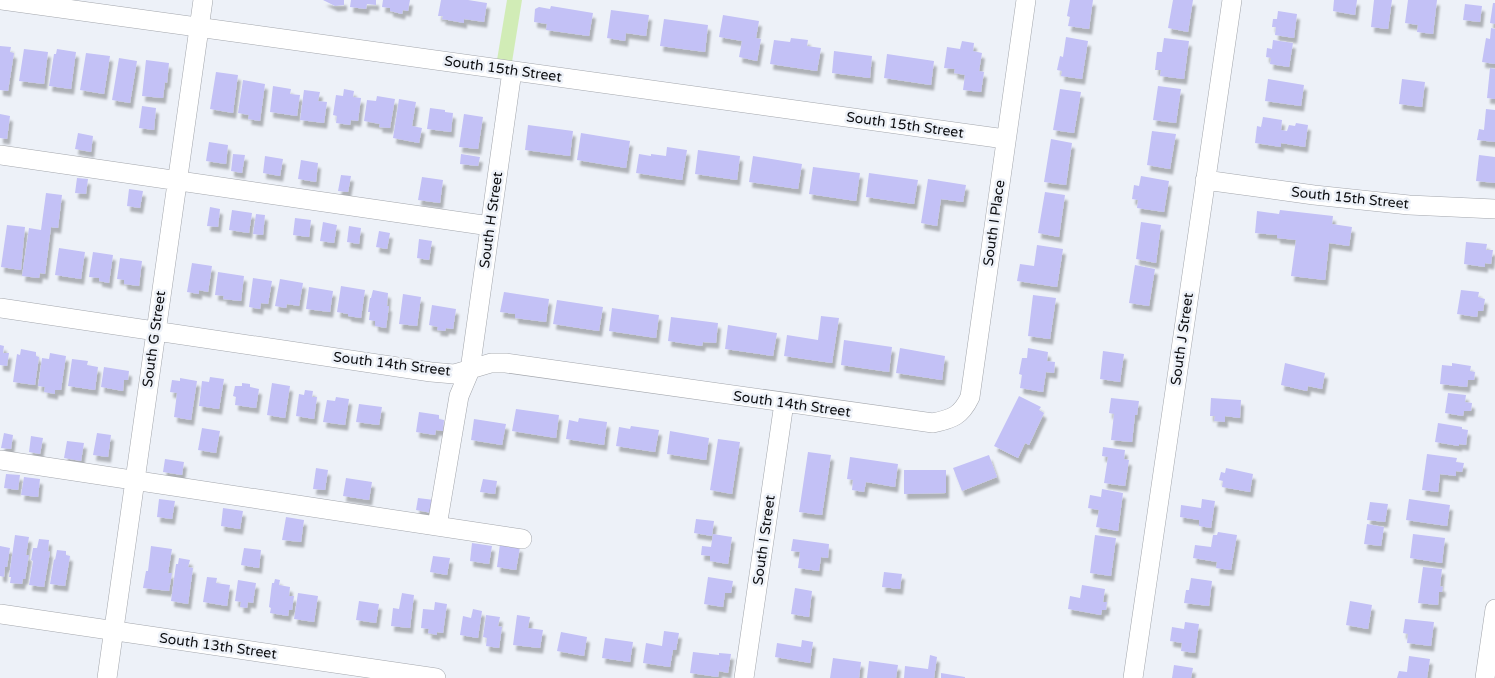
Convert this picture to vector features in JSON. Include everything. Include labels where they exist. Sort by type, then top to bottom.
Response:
[{"type":"street","name":"South 15th Street","points":[[2,0],[1005,139]]},
{"type":"street","name":"South G Street","points":[[107,678],[203,0]]},
{"type":"street","name":"South I Place","points":[[932,423],[956,416],[965,408],[970,397],[1026,0]]},
{"type":"street","name":"South J Street","points":[[1133,678],[1232,0]]},
{"type":"street","name":"South H Street","points":[[437,526],[460,396],[470,370],[512,70]]},
{"type":"street","points":[[0,155],[490,226]]},
{"type":"street","name":"South 15th Street","points":[[1205,180],[1409,205],[1495,209]]},
{"type":"street","name":"South 14th Street","points":[[0,308],[431,372],[454,374],[491,363],[506,363],[932,423]]},
{"type":"street","name":"South I Street","points":[[744,678],[784,403]]},
{"type":"street","points":[[0,460],[522,538]]},
{"type":"street","points":[[1485,678],[1495,608]]},
{"type":"street","name":"South 13th Street","points":[[0,614],[436,678]]},
{"type":"green space","points":[[507,0],[522,0],[512,62],[497,60]]},
{"type":"building","points":[[323,0],[344,0],[344,5],[335,6]]},
{"type":"building","points":[[351,0],[376,0],[376,5],[367,4],[366,9],[350,7]]},
{"type":"building","points":[[383,0],[410,0],[408,11],[403,10],[402,14],[390,11],[390,8],[382,7]]},
{"type":"building","points":[[441,0],[468,0],[487,3],[484,22],[464,19],[464,23],[442,19],[443,16],[438,16]]},
{"type":"building","points":[[1070,0],[1093,0],[1089,29],[1068,26],[1070,17],[1067,16]]},
{"type":"building","points":[[1173,0],[1193,0],[1188,32],[1168,28]]},
{"type":"building","points":[[1334,0],[1357,0],[1355,15],[1333,11]]},
{"type":"building","points":[[1374,0],[1392,0],[1388,29],[1371,27]]},
{"type":"building","points":[[1408,0],[1437,0],[1433,34],[1417,32],[1418,25],[1405,23]]},
{"type":"building","points":[[1493,3],[1495,3],[1495,24],[1490,23]]},
{"type":"building","points":[[1465,4],[1482,6],[1480,22],[1463,20]]},
{"type":"building","points":[[551,6],[593,13],[589,36],[546,30],[547,24],[534,22],[535,9],[539,7],[550,9]]},
{"type":"building","points":[[611,10],[649,15],[646,36],[626,33],[625,41],[607,38]]},
{"type":"building","points":[[1278,11],[1297,14],[1294,38],[1275,35],[1276,27],[1272,27],[1273,19],[1277,19]]},
{"type":"building","points":[[723,15],[759,21],[756,38],[761,39],[757,61],[739,57],[742,41],[719,37]]},
{"type":"building","points":[[664,19],[708,25],[705,52],[660,46]]},
{"type":"building","points":[[1491,28],[1495,29],[1495,64],[1482,62],[1486,38],[1490,39]]},
{"type":"building","points":[[1066,37],[1088,41],[1082,79],[1061,76],[1062,71],[1057,70],[1060,56],[1063,57]]},
{"type":"building","points":[[791,38],[808,40],[807,46],[821,48],[817,71],[770,64],[774,40],[790,42]]},
{"type":"building","points":[[1164,38],[1189,41],[1184,79],[1160,76],[1161,70],[1155,70],[1157,52],[1162,52]]},
{"type":"building","points":[[1273,40],[1293,43],[1289,67],[1270,64],[1271,58],[1266,57],[1267,48],[1272,49]]},
{"type":"building","points":[[962,41],[974,43],[973,51],[982,53],[979,71],[984,72],[981,92],[963,90],[965,75],[954,73],[955,69],[944,68],[947,47],[960,49]]},
{"type":"building","points":[[0,46],[11,47],[10,52],[14,53],[8,91],[0,90]]},
{"type":"building","points":[[24,49],[48,52],[44,84],[19,81]]},
{"type":"building","points":[[57,49],[76,52],[71,89],[49,86],[54,54],[56,54]]},
{"type":"building","points":[[834,51],[872,56],[870,78],[832,73]]},
{"type":"building","points":[[86,53],[110,56],[104,94],[80,90]]},
{"type":"building","points":[[887,54],[934,61],[931,85],[884,78]]},
{"type":"building","points":[[119,58],[137,61],[130,103],[112,100]]},
{"type":"building","points":[[146,60],[169,63],[163,98],[142,96]]},
{"type":"building","points":[[1490,68],[1495,69],[1495,99],[1487,98]]},
{"type":"building","points":[[216,72],[238,75],[233,113],[210,109]]},
{"type":"building","points":[[1268,79],[1304,85],[1301,106],[1265,101]]},
{"type":"building","points":[[1402,79],[1425,82],[1422,107],[1399,104]]},
{"type":"building","points":[[243,80],[265,84],[260,121],[248,119],[249,115],[238,113]]},
{"type":"building","points":[[273,86],[291,89],[290,94],[300,95],[297,116],[270,112]]},
{"type":"building","points":[[1158,86],[1181,89],[1176,123],[1153,120]]},
{"type":"building","points":[[344,89],[354,91],[353,97],[361,98],[358,121],[351,120],[350,125],[336,123],[337,116],[333,115],[336,95],[343,96]]},
{"type":"building","points":[[1060,89],[1081,92],[1074,133],[1053,130]]},
{"type":"building","points":[[304,90],[320,92],[318,101],[327,102],[324,123],[300,120]]},
{"type":"building","points":[[377,96],[395,99],[390,128],[379,127],[380,124],[364,121],[367,100],[376,101]]},
{"type":"building","points":[[399,99],[416,102],[412,126],[422,128],[419,143],[393,138]]},
{"type":"building","points":[[142,106],[156,108],[154,130],[139,128]]},
{"type":"building","points":[[430,108],[453,113],[451,132],[427,129]]},
{"type":"building","points":[[1486,109],[1495,110],[1495,142],[1477,140],[1479,129],[1484,130]]},
{"type":"building","points":[[0,114],[10,116],[7,139],[0,138]]},
{"type":"building","points":[[464,114],[483,117],[478,149],[459,147]]},
{"type":"building","points":[[1263,117],[1282,120],[1281,130],[1287,131],[1289,125],[1295,126],[1296,123],[1308,125],[1305,147],[1281,143],[1281,147],[1255,143],[1257,126],[1261,127]]},
{"type":"building","points":[[528,125],[573,131],[570,156],[525,150]]},
{"type":"building","points":[[1152,131],[1176,134],[1170,169],[1147,165]]},
{"type":"building","points":[[78,133],[93,136],[91,152],[75,149]]},
{"type":"building","points":[[581,133],[630,141],[626,168],[577,160]]},
{"type":"building","points":[[1051,139],[1072,143],[1066,185],[1044,182]]},
{"type":"building","points":[[209,142],[228,145],[226,164],[206,161]]},
{"type":"building","points":[[667,147],[687,150],[682,180],[636,173],[639,154],[666,156]]},
{"type":"building","points":[[698,150],[740,156],[737,180],[695,174]]},
{"type":"building","points":[[233,154],[245,155],[242,173],[231,171]]},
{"type":"building","points":[[461,154],[480,157],[478,166],[460,164]]},
{"type":"building","points":[[1479,155],[1495,157],[1495,183],[1476,181]]},
{"type":"building","points":[[265,156],[283,159],[280,176],[263,173]]},
{"type":"building","points":[[753,156],[802,164],[798,189],[749,182]]},
{"type":"building","points":[[301,160],[318,163],[316,182],[298,179]]},
{"type":"building","points":[[813,167],[860,173],[856,201],[809,194]]},
{"type":"building","points":[[869,173],[918,180],[914,204],[866,197]]},
{"type":"building","points":[[341,175],[351,176],[348,192],[338,191]]},
{"type":"building","points":[[1141,176],[1169,181],[1164,212],[1137,208],[1138,200],[1132,199],[1134,185],[1139,186]]},
{"type":"building","points":[[422,177],[443,180],[440,203],[418,200]]},
{"type":"building","points":[[77,178],[88,179],[86,194],[75,193]]},
{"type":"building","points":[[928,179],[966,185],[963,202],[941,199],[937,226],[921,223]]},
{"type":"building","points":[[129,189],[143,191],[140,208],[127,206]]},
{"type":"building","points":[[1045,192],[1065,195],[1059,237],[1038,233]]},
{"type":"building","points":[[46,193],[62,195],[58,228],[51,227],[45,274],[40,273],[39,278],[22,276],[29,228],[41,230]]},
{"type":"building","points":[[210,207],[220,209],[218,227],[207,226]]},
{"type":"building","points":[[232,210],[252,213],[249,233],[229,230]]},
{"type":"building","points":[[1280,210],[1333,216],[1332,224],[1352,227],[1349,246],[1329,243],[1325,280],[1291,276],[1296,240],[1277,238],[1277,235],[1255,233],[1257,211],[1279,214]]},
{"type":"building","points":[[256,214],[265,215],[263,235],[253,234]]},
{"type":"building","points":[[295,218],[311,220],[309,237],[293,235]]},
{"type":"building","points":[[323,222],[337,225],[334,243],[320,241]]},
{"type":"building","points":[[1141,222],[1161,225],[1156,263],[1136,259]]},
{"type":"building","points":[[7,225],[25,227],[21,270],[1,267]]},
{"type":"building","points":[[349,226],[361,228],[359,244],[347,242]]},
{"type":"building","points":[[379,231],[390,233],[387,249],[376,247]]},
{"type":"building","points":[[419,239],[432,241],[429,260],[417,258]]},
{"type":"building","points":[[1466,242],[1487,244],[1486,250],[1493,250],[1491,264],[1485,263],[1485,267],[1464,264]]},
{"type":"building","points":[[1037,245],[1063,249],[1057,287],[1017,281],[1020,264],[1034,266]]},
{"type":"building","points":[[59,248],[85,252],[81,279],[55,275]]},
{"type":"building","points":[[93,252],[113,255],[109,283],[99,281],[99,278],[89,277]]},
{"type":"building","points":[[120,258],[142,261],[139,286],[124,284],[124,280],[117,279]]},
{"type":"building","points":[[192,263],[212,266],[208,292],[199,290],[199,294],[187,292]]},
{"type":"building","points":[[1135,265],[1155,269],[1149,306],[1129,303]]},
{"type":"building","points":[[218,272],[244,276],[241,301],[223,299],[224,296],[215,295]]},
{"type":"building","points":[[253,278],[272,281],[268,304],[261,303],[260,309],[249,307]]},
{"type":"building","points":[[280,279],[303,283],[299,306],[287,304],[286,308],[275,306]]},
{"type":"building","points":[[341,286],[365,290],[361,318],[337,312]]},
{"type":"building","points":[[309,287],[333,291],[330,312],[306,309]]},
{"type":"building","points":[[373,290],[388,293],[387,306],[389,306],[386,328],[375,326],[375,321],[369,320],[370,312],[368,312]]},
{"type":"building","points":[[1461,290],[1479,292],[1478,297],[1485,299],[1483,311],[1478,311],[1477,317],[1457,314]]},
{"type":"building","points":[[504,292],[549,299],[546,322],[515,318],[515,314],[500,312]]},
{"type":"building","points":[[403,294],[421,297],[417,326],[399,324]]},
{"type":"building","points":[[1033,295],[1056,298],[1050,339],[1028,336]]},
{"type":"building","points":[[557,300],[603,307],[599,331],[553,324]]},
{"type":"building","points":[[432,305],[456,309],[453,329],[437,330],[438,327],[429,325]]},
{"type":"building","points":[[612,308],[659,315],[656,338],[609,331]]},
{"type":"building","points":[[821,316],[839,318],[832,363],[784,356],[787,335],[818,340]]},
{"type":"building","points":[[671,317],[718,323],[716,343],[703,342],[702,346],[668,341]]},
{"type":"building","points":[[728,325],[777,333],[773,356],[725,349]]},
{"type":"building","points":[[844,340],[892,347],[889,372],[841,365]]},
{"type":"building","points":[[0,345],[4,346],[3,353],[9,353],[7,366],[0,365]]},
{"type":"building","points":[[900,348],[945,356],[942,380],[896,373]]},
{"type":"building","points":[[1028,348],[1048,352],[1047,361],[1055,362],[1054,373],[1046,372],[1043,392],[1020,388],[1022,375],[1019,374],[1022,358],[1027,358]]},
{"type":"building","points":[[21,349],[36,352],[36,356],[39,357],[35,385],[13,382],[17,354],[20,355]]},
{"type":"building","points":[[1103,351],[1124,354],[1120,382],[1100,379]]},
{"type":"building","points":[[50,353],[66,356],[61,390],[55,390],[55,394],[44,392],[45,387],[38,386],[42,358],[49,359]]},
{"type":"building","points":[[72,359],[88,361],[87,365],[98,367],[95,390],[68,386]]},
{"type":"building","points":[[1285,363],[1325,373],[1322,389],[1308,386],[1307,391],[1281,385]]},
{"type":"building","points":[[1452,363],[1471,366],[1470,371],[1475,372],[1474,380],[1468,380],[1467,387],[1440,384],[1442,365],[1452,366]]},
{"type":"building","points":[[104,367],[129,371],[128,380],[124,380],[123,391],[101,387]]},
{"type":"building","points":[[210,377],[224,379],[219,409],[199,406],[202,381],[209,382]]},
{"type":"building","points":[[180,378],[197,381],[191,420],[174,417],[177,393],[170,392],[172,380],[180,381]]},
{"type":"building","points":[[242,383],[250,384],[250,387],[259,389],[256,408],[235,405],[236,397],[233,396],[235,386],[242,386]]},
{"type":"building","points":[[272,383],[290,386],[285,418],[267,415]]},
{"type":"building","points":[[305,390],[313,391],[312,397],[317,397],[314,419],[296,416],[299,394],[304,395]]},
{"type":"building","points":[[1448,393],[1466,395],[1465,402],[1472,403],[1471,411],[1464,411],[1463,416],[1445,413]]},
{"type":"building","points":[[1019,396],[1041,407],[1039,410],[1044,413],[1029,445],[1025,443],[1018,458],[994,446]]},
{"type":"building","points":[[336,397],[349,399],[345,425],[323,422],[327,400],[335,401]]},
{"type":"building","points":[[1111,398],[1139,401],[1137,415],[1135,415],[1132,442],[1111,440],[1114,414],[1109,413]]},
{"type":"building","points":[[1211,398],[1241,400],[1240,418],[1225,416],[1225,422],[1214,421],[1215,416],[1210,416]]},
{"type":"building","points":[[359,404],[382,407],[379,425],[356,422]]},
{"type":"building","points":[[516,409],[559,415],[556,438],[512,431]]},
{"type":"building","points":[[419,412],[439,415],[439,419],[444,420],[443,431],[436,430],[435,435],[416,432]]},
{"type":"building","points":[[579,418],[607,422],[604,445],[566,439],[569,420],[578,422]]},
{"type":"building","points":[[474,419],[506,424],[502,445],[471,440]]},
{"type":"building","points":[[1438,423],[1462,427],[1462,429],[1468,430],[1466,445],[1459,444],[1459,446],[1435,442]]},
{"type":"building","points":[[631,426],[659,430],[655,452],[616,446],[619,427],[630,429]]},
{"type":"building","points":[[202,428],[220,431],[216,453],[198,450]]},
{"type":"building","points":[[670,431],[709,438],[706,460],[667,454]]},
{"type":"building","points":[[4,433],[13,435],[11,449],[1,448]]},
{"type":"building","points":[[97,433],[111,435],[108,457],[93,455]]},
{"type":"building","points":[[31,436],[43,438],[40,454],[29,452]]},
{"type":"building","points":[[718,439],[740,442],[732,494],[710,490]]},
{"type":"building","points":[[67,441],[84,443],[81,461],[64,458]]},
{"type":"building","points":[[1103,447],[1125,450],[1124,459],[1129,460],[1125,486],[1104,483],[1108,457],[1102,456]]},
{"type":"building","points":[[808,452],[831,455],[822,515],[799,512]]},
{"type":"building","points":[[1427,454],[1457,458],[1456,462],[1464,463],[1462,472],[1456,471],[1456,476],[1440,474],[1438,492],[1422,490]]},
{"type":"building","points":[[989,455],[997,477],[962,491],[953,468]]},
{"type":"building","points":[[850,457],[898,464],[895,487],[866,482],[864,492],[852,490],[853,480],[847,479]]},
{"type":"building","points":[[165,459],[184,462],[182,475],[163,472]]},
{"type":"building","points":[[316,468],[328,470],[325,490],[313,489]]},
{"type":"building","points":[[1226,468],[1253,474],[1250,492],[1222,487],[1223,481],[1219,480],[1221,472],[1225,473]]},
{"type":"building","points":[[904,470],[946,470],[946,493],[904,494]]},
{"type":"building","points":[[6,474],[20,475],[18,490],[4,488]]},
{"type":"building","points":[[24,477],[40,479],[38,497],[21,495]]},
{"type":"building","points":[[346,478],[372,482],[369,500],[343,496]]},
{"type":"building","points":[[483,479],[497,481],[495,494],[480,492]]},
{"type":"building","points":[[1102,489],[1123,493],[1118,531],[1096,527],[1099,510],[1088,508],[1090,495],[1101,497]]},
{"type":"building","points":[[418,498],[434,500],[432,513],[416,510]]},
{"type":"building","points":[[159,499],[175,501],[172,519],[157,517]]},
{"type":"building","points":[[1202,499],[1215,501],[1211,528],[1199,526],[1199,520],[1180,517],[1181,505],[1201,508]]},
{"type":"building","points":[[1409,499],[1450,505],[1447,526],[1406,520]]},
{"type":"building","points":[[1370,502],[1388,504],[1385,522],[1367,520]]},
{"type":"building","points":[[223,508],[243,511],[240,529],[221,526]]},
{"type":"building","points":[[286,517],[304,520],[301,542],[282,540]]},
{"type":"building","points":[[696,519],[714,521],[712,536],[694,533]]},
{"type":"building","points":[[1367,524],[1384,527],[1381,546],[1364,544]]},
{"type":"building","points":[[1218,532],[1237,535],[1231,570],[1216,568],[1217,562],[1193,558],[1195,545],[1211,547],[1213,535],[1217,535]]},
{"type":"building","points":[[713,534],[732,537],[728,564],[710,561],[710,556],[701,555],[702,546],[711,547]]},
{"type":"building","points":[[1413,534],[1445,538],[1442,563],[1410,558]]},
{"type":"building","points":[[15,535],[29,537],[26,555],[29,555],[25,579],[23,579],[22,584],[10,583],[11,577],[9,577]]},
{"type":"building","points":[[1095,535],[1116,538],[1111,576],[1090,573]]},
{"type":"building","points":[[39,539],[49,540],[48,551],[50,552],[44,587],[29,585],[33,548],[37,548]]},
{"type":"building","points":[[793,539],[829,544],[828,558],[821,557],[819,571],[798,568],[800,552],[791,551]]},
{"type":"building","points":[[472,543],[492,546],[489,564],[470,561]]},
{"type":"building","points":[[500,544],[520,547],[516,570],[497,567]]},
{"type":"building","points":[[0,546],[10,548],[4,577],[0,576]]},
{"type":"building","points":[[151,546],[172,549],[168,573],[172,573],[169,591],[143,588],[146,571],[148,571]]},
{"type":"building","points":[[244,548],[261,550],[259,568],[241,565]]},
{"type":"building","points":[[57,550],[66,551],[66,555],[70,556],[65,586],[50,584]]},
{"type":"building","points":[[433,556],[450,558],[447,575],[430,572]]},
{"type":"building","points":[[179,558],[190,560],[188,567],[193,568],[188,604],[171,601],[176,564],[178,564]]},
{"type":"building","points":[[1423,567],[1442,569],[1440,586],[1443,587],[1442,592],[1439,592],[1438,605],[1418,603]]},
{"type":"building","points":[[884,572],[902,574],[900,589],[882,587]]},
{"type":"building","points":[[207,577],[217,578],[216,583],[230,585],[227,606],[203,602]]},
{"type":"building","points":[[708,577],[733,581],[731,593],[725,593],[723,607],[704,604]]},
{"type":"building","points":[[1191,578],[1212,581],[1209,606],[1184,603],[1186,590],[1189,590]]},
{"type":"building","points":[[275,579],[280,580],[279,585],[290,587],[289,596],[294,596],[292,610],[289,610],[288,616],[270,613],[272,583],[274,583]]},
{"type":"building","points":[[238,580],[256,583],[253,603],[248,602],[247,608],[240,607],[241,602],[235,601]]},
{"type":"building","points":[[1082,585],[1105,589],[1103,602],[1107,602],[1106,610],[1102,610],[1101,615],[1068,609],[1070,596],[1080,598]]},
{"type":"building","points":[[795,588],[812,591],[809,617],[791,614]]},
{"type":"building","points":[[298,593],[318,596],[314,622],[294,619]]},
{"type":"building","points":[[402,593],[414,595],[410,628],[391,626],[393,608],[399,609]]},
{"type":"building","points":[[359,601],[379,604],[376,623],[356,620]]},
{"type":"building","points":[[1350,601],[1372,605],[1368,629],[1346,625]]},
{"type":"building","points":[[435,602],[447,604],[443,633],[437,632],[437,635],[428,633],[429,629],[421,628],[423,609],[434,610]]},
{"type":"building","points":[[473,609],[482,611],[478,638],[460,635],[463,616],[471,618]]},
{"type":"building","points":[[486,615],[500,617],[498,626],[502,627],[499,648],[486,646],[487,638],[483,637]]},
{"type":"building","points":[[517,615],[530,617],[528,628],[543,630],[540,648],[513,645]]},
{"type":"building","points":[[1405,619],[1434,622],[1431,646],[1407,643],[1408,634],[1403,633]]},
{"type":"building","points":[[1185,622],[1199,624],[1195,653],[1181,651],[1182,643],[1170,641],[1172,627],[1184,629]]},
{"type":"building","points":[[664,631],[679,633],[670,667],[643,663],[646,643],[662,646]]},
{"type":"building","points":[[561,632],[587,637],[584,656],[557,651]]},
{"type":"building","points":[[605,638],[633,642],[630,662],[602,658]]},
{"type":"building","points":[[802,640],[813,642],[810,663],[775,657],[777,643],[801,647]]},
{"type":"building","points":[[693,652],[719,655],[719,653],[731,654],[728,673],[719,671],[718,677],[690,673]]},
{"type":"building","points":[[930,655],[937,657],[934,678],[904,678],[905,666],[928,669]]},
{"type":"building","points":[[1409,656],[1430,659],[1427,678],[1397,678],[1399,671],[1407,672]]},
{"type":"building","points":[[833,658],[861,662],[859,678],[830,678]]},
{"type":"building","points":[[869,661],[898,665],[896,678],[867,678]]},
{"type":"building","points":[[1174,665],[1193,668],[1191,678],[1172,678]]},
{"type":"building","points":[[941,673],[965,677],[965,678],[941,678]]}]
